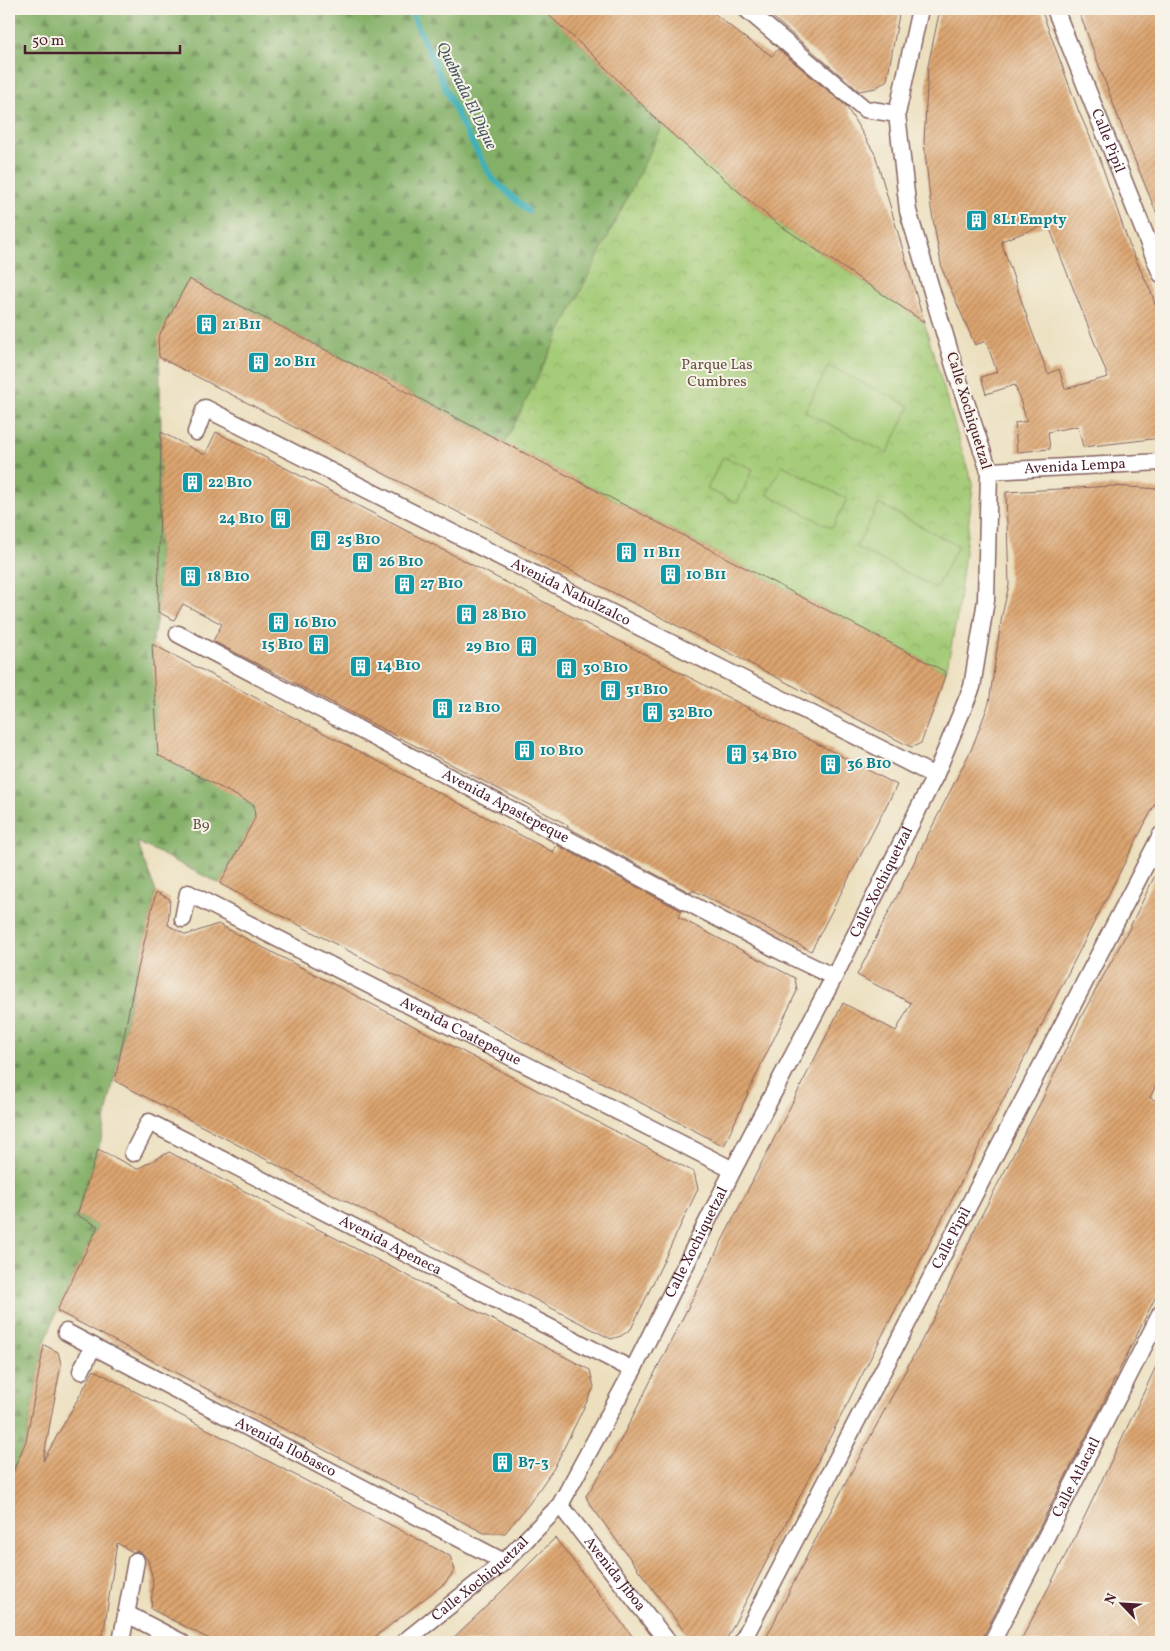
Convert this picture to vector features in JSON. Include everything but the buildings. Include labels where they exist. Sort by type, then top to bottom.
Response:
[{"type":"street","points":[[746,9],[865,109],[897,114]]},
{"type":"street","name":"Calle Xochiquetzal","points":[[404,1642],[504,1562],[560,1505],[633,1370],[733,1170],[834,977],[935,776],[972,687],[986,600],[989,471],[955,369],[908,211],[897,114],[920,9]]},
{"type":"street","name":"Calle Pipil","points":[[1055,9],[1161,274]]},
{"type":"street","name":"Avenida Nahulzalco","points":[[196,432],[206,408],[935,776]]},
{"type":"street","name":"Avenida Lempa","points":[[989,471],[1161,462]]},
{"type":"street","name":"Avenida Apastepeque","points":[[178,634],[769,946],[834,977]]},
{"type":"street","name":"Calle Pipil","points":[[742,1642],[1161,835]]},
{"type":"street","name":"Avenida Coatepeque","points":[[183,919],[188,893],[733,1170]]},
{"type":"street","name":"Avenida Apeneca","points":[[133,1153],[149,1122],[633,1370]]},
{"type":"street","name":"Calle Atlacatl","points":[[992,1642],[1161,1313]]},
{"type":"street","name":"Avenida Ilobasco","points":[[66,1332],[504,1562]]},
{"type":"street","points":[[82,1371],[93,1346]]},
{"type":"street","name":"Avenida Jiboa","points":[[560,1505],[668,1642]]},
{"type":"street","points":[[121,1642],[128,1614],[136,1561]]},
{"type":"street","points":[[128,1614],[181,1642]]},
{"type":"green space","name":"B9","points":[[9,9],[548,9],[552,18],[596,58],[663,126],[505,443],[189,279],[159,338],[161,432],[158,612],[152,644],[155,680],[260,808],[220,884],[137,842],[156,892],[101,1140],[77,1215],[98,1226],[57,1311],[44,1345],[26,1441],[9,1481]]},
{"type":"green space","name":"Parque Las Cumbres","points":[[663,126],[775,222],[924,322],[973,487],[957,617],[946,672],[505,443]]},
{"type":"green space","points":[[828,366],[910,406],[887,453],[805,412]]},
{"type":"green space","points":[[723,457],[753,469],[737,503],[707,489]]},
{"type":"green space","points":[[782,465],[847,499],[832,528],[767,494]]},
{"type":"green space","points":[[879,504],[958,546],[936,588],[856,547]]},
{"type":"waterway","name":"Quebrada El Dique","points":[[410,9],[461,123],[492,178],[528,211]]},
{"type":"place","name":"8L1 Empty","points":[[977,220]]},
{"type":"place","name":"21 B11","points":[[206,325]]},
{"type":"place","name":"20 B11","points":[[258,362]]},
{"type":"place","name":"22 B10","points":[[192,483]]},
{"type":"place","name":"24 B10","points":[[280,519]]},
{"type":"place","name":"25 B10","points":[[321,540]]},
{"type":"place","name":"11 B11","points":[[627,553]]},
{"type":"place","name":"26 B10","points":[[363,562]]},
{"type":"place","name":"10 B11","points":[[670,575]]},
{"type":"place","name":"18 B10","points":[[191,577]]},
{"type":"place","name":"27 B10","points":[[404,584]]},
{"type":"place","name":"28 B10","points":[[466,615]]},
{"type":"place","name":"16 B10","points":[[278,623]]},
{"type":"place","name":"15 B10","points":[[319,645]]},
{"type":"place","name":"29 B10","points":[[526,647]]},
{"type":"place","name":"14 B10","points":[[361,666]]},
{"type":"place","name":"30 B10","points":[[567,668]]},
{"type":"place","name":"31 B10","points":[[610,690]]},
{"type":"place","name":"12 B10","points":[[442,708]]},
{"type":"place","name":"32 B10","points":[[653,713]]},
{"type":"place","name":"10 B10","points":[[524,751]]},
{"type":"place","name":"34 B10","points":[[736,755]]},
{"type":"place","name":"36 B10","points":[[831,764]]},
{"type":"place","name":"B7-3","points":[[502,1463]]}]
